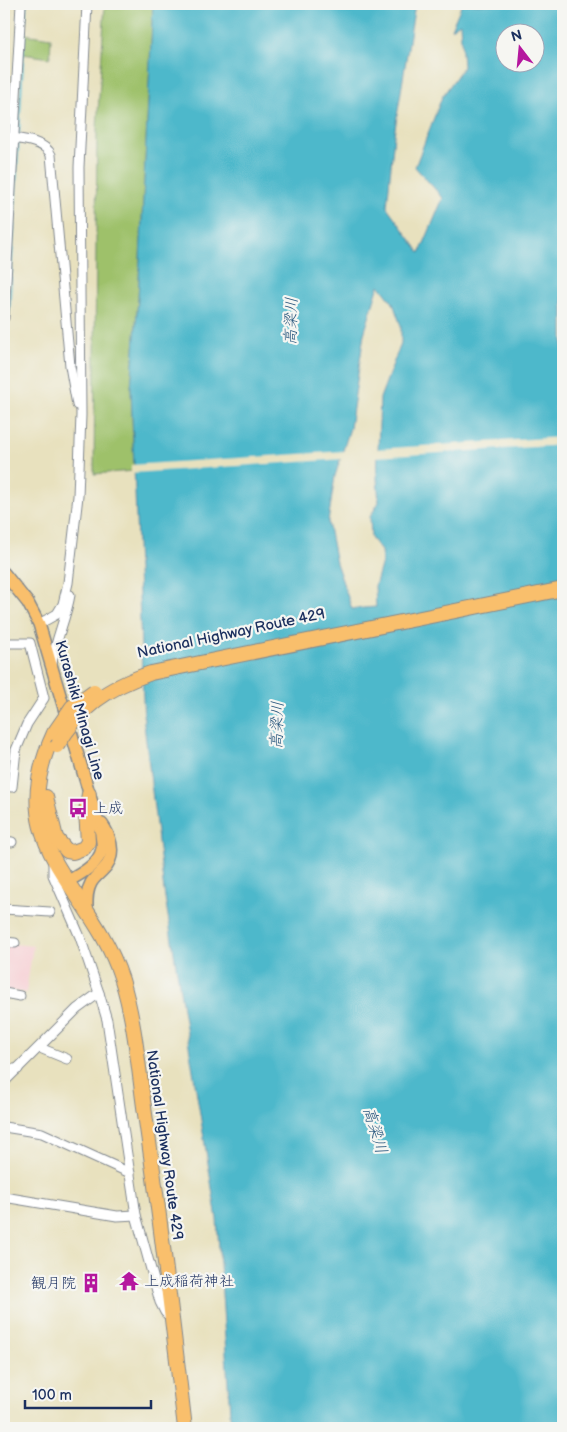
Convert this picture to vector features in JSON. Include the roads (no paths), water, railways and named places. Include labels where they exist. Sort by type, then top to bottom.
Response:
[{"type":"highway","name":"National Highway Route 429","points":[[185,1428],[172,1319],[130,1015],[122,979],[87,911],[53,861],[40,828],[36,796],[40,765],[56,740],[72,707],[84,697],[115,678],[149,666],[563,582]]},
{"type":"highway","name":"National Highway Route 429","points":[[68,881],[52,838],[46,797],[47,780],[56,740],[102,694],[151,673],[563,589]]},
{"type":"highway","points":[[46,797],[56,838],[67,851],[73,852],[84,848],[88,842],[86,811],[89,794]]},
{"type":"main road","name":"Kurashiki Minagi Line","points":[[4,572],[22,595],[39,624],[89,794],[102,849],[94,862],[83,873],[68,881]]},
{"type":"main road","points":[[87,911],[89,888],[92,881],[108,864],[111,853],[111,843],[94,812]]},
{"type":"street","points":[[4,318],[6,252],[22,4]]},
{"type":"street","points":[[39,624],[57,614],[63,604],[71,557],[79,472],[81,415],[79,167],[87,4]]},
{"type":"street","points":[[4,137],[42,145],[48,149],[51,155],[70,366],[75,401],[81,415]]},
{"type":"street","points":[[52,664],[57,637],[68,610],[72,585],[71,557]]},
{"type":"street","points":[[4,643],[30,643],[44,698],[27,724],[16,750],[12,787],[4,786]]},
{"type":"street","points":[[53,861],[53,875],[80,937],[107,1020],[136,1215],[160,1302],[165,1312],[172,1319]]},
{"type":"street","points":[[4,909],[50,912]]},
{"type":"street","points":[[4,942],[15,943]]},
{"type":"street","points":[[4,993],[20,996]]},
{"type":"street","points":[[4,1082],[77,1009],[99,993]]},
{"type":"street","points":[[40,1048],[67,1059]]},
{"type":"street","points":[[4,1069],[18,1069]]},
{"type":"street","points":[[4,1127],[42,1133],[130,1173]]},
{"type":"street","points":[[4,1197],[108,1214],[136,1215]]},
{"type":"water","name":"高梁川","points":[[153,4],[415,4],[394,135],[387,207],[420,253],[443,198],[415,167],[442,97],[463,67],[460,23],[451,29],[462,4],[563,4],[563,1428],[231,1428],[217,1219],[164,891],[144,724],[131,388],[138,299]],"holes":[[[379,285],[393,303],[401,326],[401,343],[380,398],[377,478],[379,502],[370,517],[371,538],[381,551],[382,562],[375,586],[376,607],[352,609],[336,563],[328,522],[335,476],[350,428],[364,334]]]},
{"type":"waterway","points":[[4,342],[9,310],[26,4]]},
{"type":"place","name":"上成","points":[[78,808]]},
{"type":"place","name":"上成稲荷神社","points":[[129,1281]]},
{"type":"place","name":"観月院","points":[[91,1283]]}]
